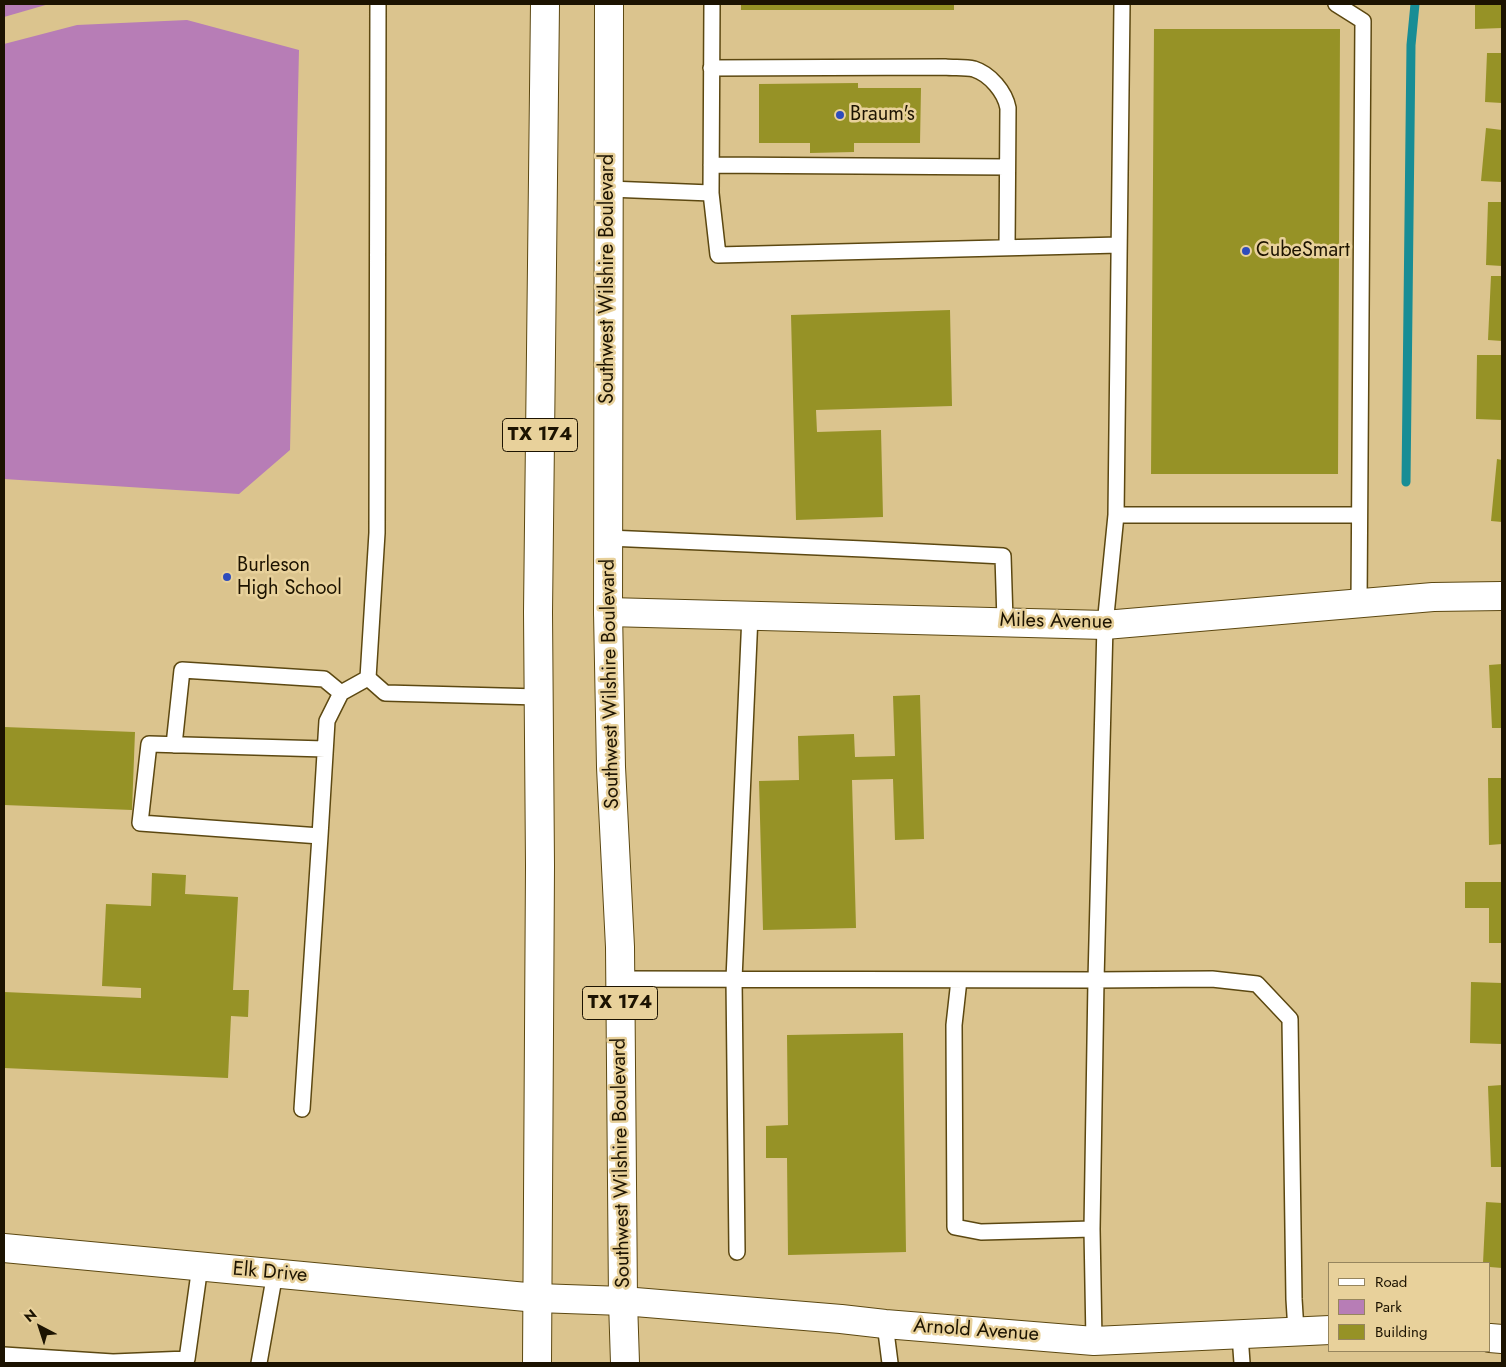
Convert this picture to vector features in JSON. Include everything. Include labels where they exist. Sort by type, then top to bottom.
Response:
[{"type":"main road","name":"TX 174","points":[[537,1363],[540,885],[538,612],[545,4]]},
{"type":"main road","name":"Southwest Wilshire Boulevard","points":[[609,4],[608,612],[611,767],[620,979],[625,1363]]},
{"type":"main road","name":"Miles Avenue","points":[[608,612],[1105,625],[1433,597],[1502,596]]},
{"type":"main road","name":"Elk Drive","points":[[4,1248],[537,1298],[623,1301]]},
{"type":"main road","name":"Arnold Avenue","points":[[623,1301],[1094,1340],[1328,1330]]},
{"type":"lane","points":[[368,678],[377,533],[378,4]]},
{"type":"lane","points":[[712,4],[711,193],[718,255],[1119,244]]},
{"type":"lane","points":[[1094,1340],[1092,1229],[1096,980],[1105,625],[1116,515],[1122,4]]},
{"type":"lane","points":[[1336,4],[1363,21],[1359,603]]},
{"type":"lane","points":[[711,68],[945,67],[974,69],[987,76],[998,88],[1007,102],[1008,108],[1007,248]]},
{"type":"lane","points":[[711,165],[1007,167]]},
{"type":"lane","points":[[608,189],[711,193]]},
{"type":"lane","points":[[1116,515],[1359,515]]},
{"type":"lane","points":[[608,538],[864,548],[1003,556],[1005,621]]},
{"type":"lane","points":[[737,1252],[734,979],[750,615]]},
{"type":"lane","points":[[174,745],[182,670],[324,679],[341,693]]},
{"type":"lane","points":[[302,1109],[327,721],[341,693],[368,678]]},
{"type":"lane","points":[[368,678],[385,693],[539,697]]},
{"type":"lane","points":[[320,836],[140,824],[149,744],[326,749]]},
{"type":"lane","points":[[620,979],[1212,979],[1256,984],[1290,1019],[1296,1331]]},
{"type":"lane","points":[[958,980],[954,1025],[955,1227],[980,1232],[1092,1229]]},
{"type":"lane","points":[[4,1355],[24,1360],[187,1361],[200,1266]]},
{"type":"lane","points":[[259,1363],[275,1273]]},
{"type":"lane","points":[[885,1324],[890,1363]]},
{"type":"lane","points":[[1240,1335],[1242,1363]]},
{"type":"green space","points":[[4,4],[49,4],[4,17]]},
{"type":"green space","points":[[187,20],[299,50],[290,450],[239,494],[4,479],[4,44],[77,25]]},
{"type":"building","points":[[741,4],[954,4],[954,10],[741,10]]},
{"type":"building","points":[[1475,4],[1502,4],[1502,28],[1475,29]]},
{"type":"building","name":"CubeSmart","points":[[1154,29],[1340,29],[1338,474],[1151,474]]},
{"type":"building","points":[[1487,53],[1502,53],[1502,103],[1485,102]]},
{"type":"building","name":"Braum's","points":[[858,83],[858,88],[921,88],[920,143],[854,143],[854,152],[810,153],[810,143],[759,143],[759,84]]},
{"type":"building","points":[[1486,128],[1502,130],[1502,182],[1481,181]]},
{"type":"building","points":[[1488,202],[1502,202],[1502,266],[1486,265]]},
{"type":"building","points":[[1491,276],[1502,276],[1502,341],[1488,340]]},
{"type":"building","points":[[950,310],[952,406],[816,410],[817,432],[881,430],[883,517],[796,520],[791,315]]},
{"type":"building","points":[[1477,355],[1502,355],[1502,420],[1476,419]]},
{"type":"building","points":[[1497,459],[1502,460],[1502,522],[1491,521]]},
{"type":"building","points":[[1502,664],[1502,728],[1492,728],[1489,665]]},
{"type":"building","points":[[920,695],[924,839],[895,840],[893,779],[852,780],[856,928],[763,930],[759,781],[799,780],[798,736],[854,734],[855,757],[895,756],[893,696]]},
{"type":"building","points":[[4,727],[135,732],[132,810],[4,805]]},
{"type":"building","points":[[1488,778],[1502,778],[1502,844],[1489,845]]},
{"type":"building","points":[[152,873],[186,875],[185,894],[238,897],[233,990],[249,990],[248,1017],[231,1016],[228,1078],[4,1068],[4,992],[141,998],[141,988],[102,986],[106,904],[151,906]]},
{"type":"building","points":[[1465,882],[1502,882],[1502,943],[1489,943],[1489,908],[1465,908]]},
{"type":"building","points":[[1471,982],[1502,983],[1502,1044],[1470,1043]]},
{"type":"building","points":[[903,1033],[906,1252],[788,1255],[787,1158],[766,1158],[766,1126],[788,1125],[787,1035]]},
{"type":"building","points":[[1502,1085],[1502,1167],[1491,1167],[1488,1086]]},
{"type":"building","points":[[1486,1202],[1502,1203],[1502,1268],[1491,1267],[1491,1262],[1483,1262]]},
{"type":"waterway","points":[[1406,482],[1411,45],[1415,4]]},
{"type":"place","name":"Braum's","points":[[840,115]]},
{"type":"place","name":"CubeSmart","points":[[1246,251]]},
{"type":"place","name":"Burleson High School","points":[[227,577]]}]
